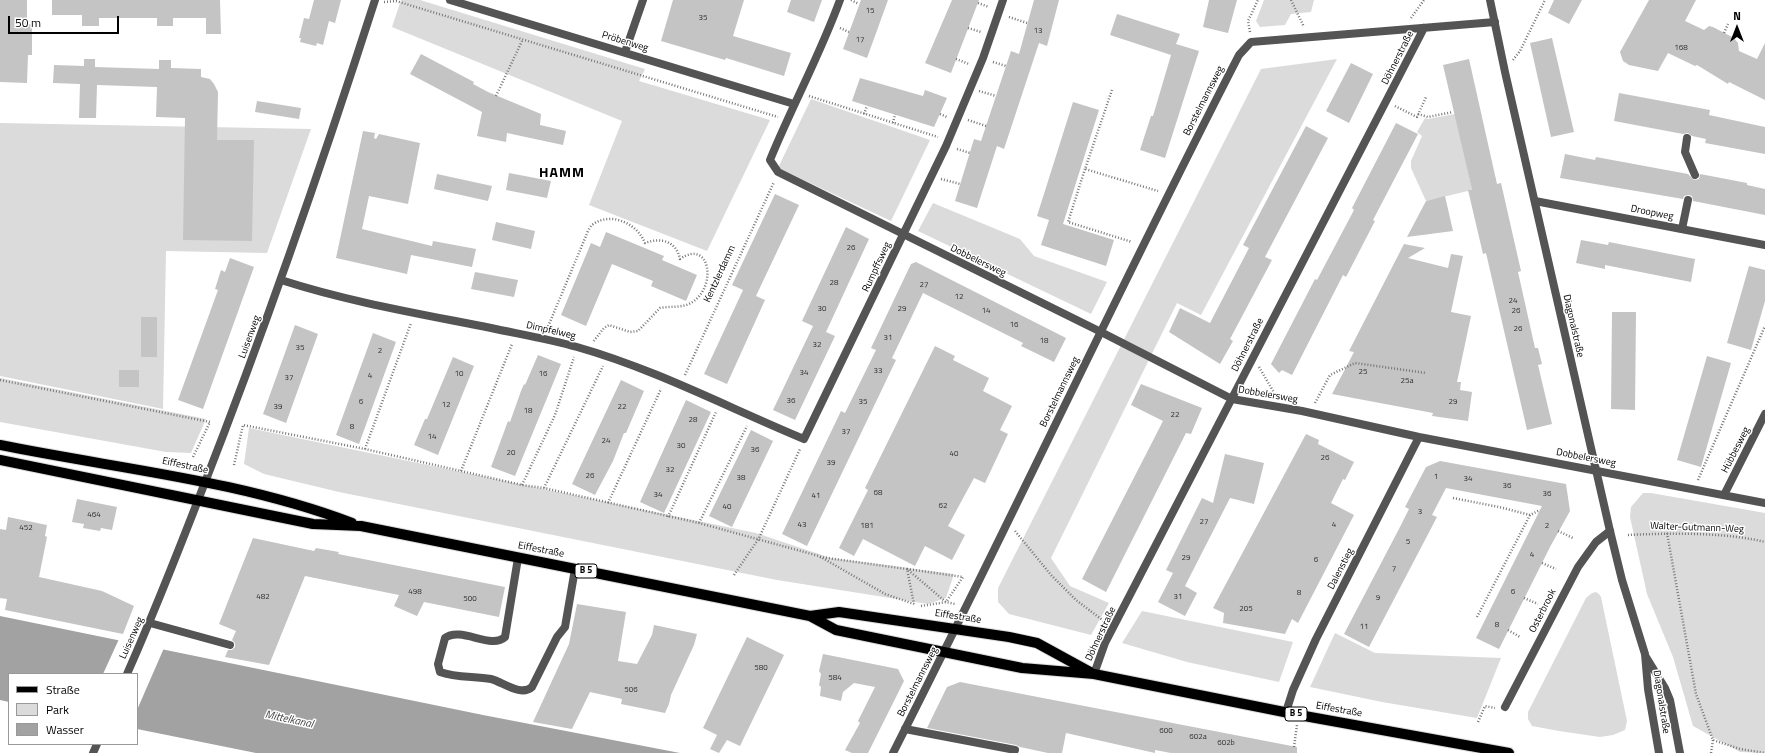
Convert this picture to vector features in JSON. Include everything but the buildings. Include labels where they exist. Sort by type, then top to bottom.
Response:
[{"type":"main road","name":"Eiffestraße","points":[[0,445],[205,482],[316,509],[362,526],[810,616],[836,630],[1022,668],[1094,674],[1475,750],[1509,753]]},
{"type":"main road","name":"Eiffestraße","points":[[0,460],[312,524],[362,526]]},
{"type":"main road","name":"Eiffestraße","points":[[810,616],[839,612],[956,628],[1037,643],[1094,674]]},
{"type":"street","name":"Pröbenweg","points":[[450,0],[794,104]]},
{"type":"street","points":[[625,52],[643,0]]},
{"type":"street","points":[[787,120],[827,38],[840,0]]},
{"type":"street","name":"Rumpffsweg","points":[[804,439],[949,140],[999,14],[1003,0]]},
{"type":"street","name":"Diagonalstraße","points":[[1490,0],[1505,72],[1610,531],[1622,580],[1645,654],[1648,688],[1659,753]]},
{"type":"street","name":"Luisenweg","points":[[127,673],[150,623],[249,370],[281,280],[374,2]]},
{"type":"street","points":[[1251,42],[1495,22]]},
{"type":"street","name":"Döhnerstraße","points":[[1094,674],[1105,644],[1424,28]]},
{"type":"street","name":"Borstelmannsweg","points":[[893,753],[1008,523],[1167,194],[1239,55],[1251,42]]},
{"type":"street","name":"Dobbelersweg","points":[[787,120],[770,160],[778,172],[1101,332],[1232,399],[1309,413],[1419,437],[1765,503]]},
{"type":"street","points":[[1687,138],[1685,152],[1695,175]]},
{"type":"street","points":[[1682,229],[1688,200]]},
{"type":"street","name":"Droopweg","points":[[1535,201],[1765,245]]},
{"type":"street","name":"Dimpfelweg","points":[[281,280],[305,288],[414,313],[543,338],[587,350],[666,378],[804,439]]},
{"type":"street","name":"Hübbesweg","points":[[1724,495],[1765,414]]},
{"type":"street","name":"Dalenstieg","points":[[1286,712],[1293,690],[1316,639],[1419,437]]},
{"type":"street","name":"Osterbrook","points":[[1505,707],[1578,567],[1596,542],[1610,531]]},
{"type":"street","points":[[518,558],[504,637],[497,642],[456,634],[448,635],[445,638],[438,664],[440,672],[491,679],[520,690],[529,690],[532,687],[557,637],[565,628],[575,569]]},
{"type":"street","points":[[150,623],[230,645]]},
{"type":"street","name":"Diagonalstraße","points":[[1645,654],[1665,688],[1670,700],[1680,753]]},
{"type":"street","points":[[905,729],[1015,750]]},
{"type":"path","points":[[849,0],[859,4]]},
{"type":"path","points":[[1251,42],[1248,21],[1258,0]]},
{"type":"path","points":[[1291,0],[1308,37]]},
{"type":"path","points":[[1402,30],[1424,0]]},
{"type":"path","points":[[1505,72],[1520,51],[1545,0]]},
{"type":"path","points":[[374,2],[396,1],[522,41],[787,120]]},
{"type":"path","points":[[999,14],[1027,23]]},
{"type":"path","points":[[1724,33],[1728,24]]},
{"type":"path","points":[[496,96],[522,41]]},
{"type":"path","points":[[970,89],[996,96]]},
{"type":"path","points":[[1112,90],[1068,222],[1142,246]]},
{"type":"path","points":[[799,93],[949,140]]},
{"type":"path","points":[[1397,108],[1417,117],[1426,97]]},
{"type":"path","points":[[864,114],[867,106]]},
{"type":"path","points":[[1418,114],[1428,117],[1453,112]]},
{"type":"path","points":[[893,123],[896,114]]},
{"type":"path","points":[[958,117],[986,126]]},
{"type":"path","points":[[1085,169],[1167,194]]},
{"type":"path","name":"Kentzlerdamm","points":[[680,385],[778,172]]},
{"type":"path","points":[[931,176],[960,184]]},
{"type":"path","points":[[543,338],[586,236],[591,226],[599,221],[607,219],[620,220],[630,224],[645,242],[653,240],[668,241],[676,249],[680,260],[684,256],[693,254],[699,256],[706,262],[708,278],[699,296],[691,303],[681,306],[660,308],[638,331],[630,332],[609,325],[604,328],[587,350]]},
{"type":"path","points":[[365,449],[414,313]]},
{"type":"path","points":[[1694,489],[1765,326]]},
{"type":"path","points":[[461,471],[516,333]]},
{"type":"path","points":[[522,486],[555,415],[577,347]]},
{"type":"path","points":[[544,488],[607,357]]},
{"type":"path","points":[[1253,358],[1284,408]]},
{"type":"path","points":[[1309,413],[1330,375],[1356,363],[1426,373]]},
{"type":"path","points":[[608,503],[666,378]]},
{"type":"path","points":[[0,380],[210,422],[193,457]]},
{"type":"path","points":[[668,517],[720,403]]},
{"type":"path","points":[[699,523],[752,417]]},
{"type":"path","points":[[234,465],[243,425],[365,449],[522,486],[544,488],[699,523],[760,538],[818,556],[963,576],[946,602]]},
{"type":"path","points":[[734,575],[760,538],[804,439]]},
{"type":"path","points":[[1452,498],[1499,507],[1530,515]]},
{"type":"path","points":[[1477,617],[1530,515],[1540,510]]},
{"type":"path","points":[[1008,523],[1051,575],[1076,600],[1114,628]]},
{"type":"path","points":[[1558,531],[1573,538]]},
{"type":"path","points":[[1667,534],[1696,694],[1713,740],[1711,753]]},
{"type":"path","name":"Walter-Gutmann-Weg","points":[[1628,535],[1667,534],[1748,538],[1765,542]]},
{"type":"path","points":[[818,556],[885,594],[914,604],[907,569]]},
{"type":"path","points":[[1542,563],[1556,569]]},
{"type":"path","points":[[907,569],[946,602]]},
{"type":"path","points":[[1524,598],[1538,604]]},
{"type":"path","points":[[921,606],[946,602],[956,604]]},
{"type":"path","points":[[1508,630],[1520,637]]},
{"type":"path","points":[[1478,722],[1485,706]]},
{"type":"path","points":[[1294,747],[1299,715]]},
{"type":"path","points":[[1713,740],[1740,749],[1765,753]]},
{"type":"green space","points":[[401,0],[420,0],[645,69],[639,81],[770,120],[707,251],[589,205],[622,121],[392,27]]},
{"type":"green space","points":[[1264,0],[1314,0],[1311,12],[1291,14],[1285,25],[1260,27],[1256,21]]},
{"type":"green space","points":[[1337,59],[1201,315],[1177,303],[1051,558],[1070,586],[1109,603],[1091,635],[1009,614],[998,602],[998,588],[1261,69]]},
{"type":"green space","points":[[811,99],[930,140],[891,221],[778,168]]},
{"type":"green space","points":[[1455,114],[1472,190],[1426,201],[1411,168],[1411,161],[1422,136],[1417,132],[1425,118],[1428,119]]},
{"type":"green space","points":[[0,123],[311,129],[267,253],[166,251],[163,409],[0,376]]},
{"type":"green space","points":[[933,203],[1020,239],[1034,256],[1107,282],[1091,314],[918,231]]},
{"type":"green space","points":[[0,378],[206,419],[191,453],[166,452],[0,422]]},
{"type":"green space","points":[[249,428],[756,533],[831,558],[954,574],[946,598],[928,604],[777,580],[339,492],[264,474],[244,464]]},
{"type":"green space","points":[[1643,493],[1651,493],[1765,513],[1765,753],[1740,752],[1693,726],[1673,657],[1647,594],[1630,517],[1631,507]]},
{"type":"green space","points":[[1596,592],[1601,597],[1627,721],[1625,730],[1613,735],[1600,737],[1532,726],[1528,719],[1528,712],[1586,598],[1592,593]]},
{"type":"green space","points":[[1142,611],[1293,642],[1279,682],[1187,662],[1122,643]]},
{"type":"green space","points":[[1335,633],[1375,653],[1501,658],[1477,718],[1382,702],[1310,687]]},
{"type":"water","name":"Mittelkanal","points":[[0,616],[483,715],[680,753],[256,753],[138,729],[138,673],[8,673],[8,702],[0,700]]},
{"type":"pier","points":[[119,639],[164,648],[138,708],[138,673],[103,673]]},
{"type":"district","name":"HAMM","points":[[562,174]]}]
